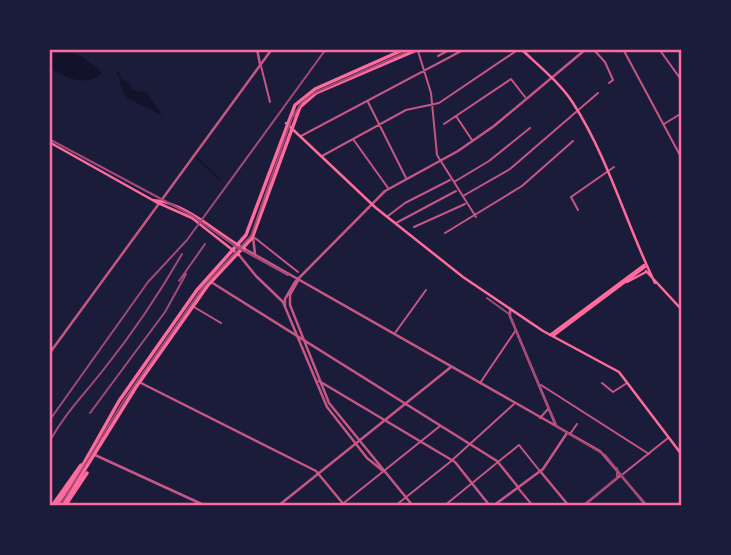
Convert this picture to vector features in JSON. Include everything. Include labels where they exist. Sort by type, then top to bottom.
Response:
[{"type":"main road","points":[[54,506],[90,452],[115,407],[188,303],[238,245],[253,220],[295,105],[309,93],[405,49]]},
{"type":"main road","points":[[64,506],[139,382],[211,282],[239,255],[253,236],[300,107],[314,94],[418,49]]},
{"type":"main road","points":[[520,49],[552,80],[577,110],[608,171],[645,266],[655,283]]},
{"type":"main road","points":[[286,124],[292,126],[370,204],[481,290],[551,336],[614,368],[628,382],[682,455]]},
{"type":"main road","points":[[288,137],[300,135]]},
{"type":"main road","points":[[49,142],[245,248]]},
{"type":"main road","points":[[200,222],[239,255]]},
{"type":"main road","points":[[645,266],[646,272],[655,283],[682,310]]},
{"type":"main road","points":[[551,336],[558,334],[645,266]]},
{"type":"main road","points":[[551,336],[645,266]]},
{"type":"main road","points":[[627,282],[646,272]]},
{"type":"main road","points":[[558,334],[559,340]]},
{"type":"street","points":[[257,49],[270,102]]},
{"type":"street","points":[[49,354],[272,49]]},
{"type":"street","points":[[418,49],[426,70],[433,104],[439,160],[476,217]]},
{"type":"street","points":[[438,56],[450,49]]},
{"type":"street","points":[[300,135],[465,49]]},
{"type":"street","points":[[321,157],[411,108],[433,104],[477,79],[520,49]]},
{"type":"street","points":[[413,506],[324,403],[285,306],[285,297],[299,279],[388,188],[473,141],[552,80],[586,49]]},
{"type":"street","points":[[593,49],[605,62],[613,80],[609,83]]},
{"type":"street","points":[[622,49],[682,159]]},
{"type":"street","points":[[659,49],[682,81]]},
{"type":"street","points":[[444,124],[511,79],[527,100]]},
{"type":"street","points":[[462,197],[510,169],[598,93]]},
{"type":"street","points":[[367,102],[406,178]]},
{"type":"street","points":[[663,125],[682,113]]},
{"type":"street","points":[[456,116],[473,141]]},
{"type":"street","points":[[387,216],[405,203],[489,161],[530,128]]},
{"type":"street","points":[[352,138],[388,188]]},
{"type":"street","points":[[445,233],[476,217],[524,184],[573,141]]},
{"type":"street","points":[[578,210],[571,197],[614,167]]},
{"type":"street","points":[[395,224],[457,191]]},
{"type":"street","points":[[375,199],[376,208]]},
{"type":"street","points":[[414,227],[466,204]]},
{"type":"street","points":[[253,236],[255,254]]},
{"type":"street","points":[[253,236],[298,272]]},
{"type":"street","points":[[245,248],[603,453],[647,506]]},
{"type":"street","points":[[239,255],[285,306]]},
{"type":"street","points":[[299,279],[289,301],[331,407],[357,443]]},
{"type":"street","points":[[211,282],[498,462],[533,506]]},
{"type":"street","points":[[394,334],[426,290]]},
{"type":"street","points":[[193,307],[221,323]]},
{"type":"street","points":[[510,310],[556,427]]},
{"type":"street","points":[[288,331],[293,327]]},
{"type":"street","points":[[479,383],[516,330]]},
{"type":"street","points":[[310,356],[315,347]]},
{"type":"street","points":[[278,506],[451,367]]},
{"type":"street","points":[[319,381],[452,460],[492,505],[540,471],[577,424]]},
{"type":"street","points":[[139,382],[318,474],[343,505],[440,426]]},
{"type":"street","points":[[602,383],[613,392],[628,382]]},
{"type":"street","points":[[540,386],[545,386],[649,454]]},
{"type":"street","points":[[395,506],[452,460],[515,403]]},
{"type":"street","points":[[540,418],[549,408]]},
{"type":"street","points":[[583,506],[668,438]]},
{"type":"street","points":[[444,506],[520,446],[569,506]]},
{"type":"street","points":[[95,455],[206,506]]},
{"type":"shaded area","points":[[49,49],[65,50],[78,55],[102,73],[89,80],[62,75],[49,68]]},
{"type":"shaded area","points":[[122,79],[130,83],[133,91],[147,92],[162,115],[127,98],[119,84]]},
{"type":"waterway","points":[[118,73],[121,80]]},
{"type":"waterway","points":[[197,158],[219,179]]},
{"type":"tram line","points":[[60,506],[124,400],[204,286],[251,236],[292,118],[302,102],[314,93],[413,49]]},
{"type":"tram line","points":[[49,139],[193,216],[235,246],[288,275]]},
{"type":"tram line","points":[[487,298],[509,314],[557,427],[605,455],[646,506]]},
{"type":"tram line","points":[[583,506],[617,478],[617,468]]},
{"type":"railway","points":[[49,421],[148,282],[187,240],[326,49]]},
{"type":"railway","points":[[179,281],[205,244]]},
{"type":"railway","points":[[49,442],[135,328],[182,254]]},
{"type":"railway","points":[[90,413],[165,312],[186,274]]}]
